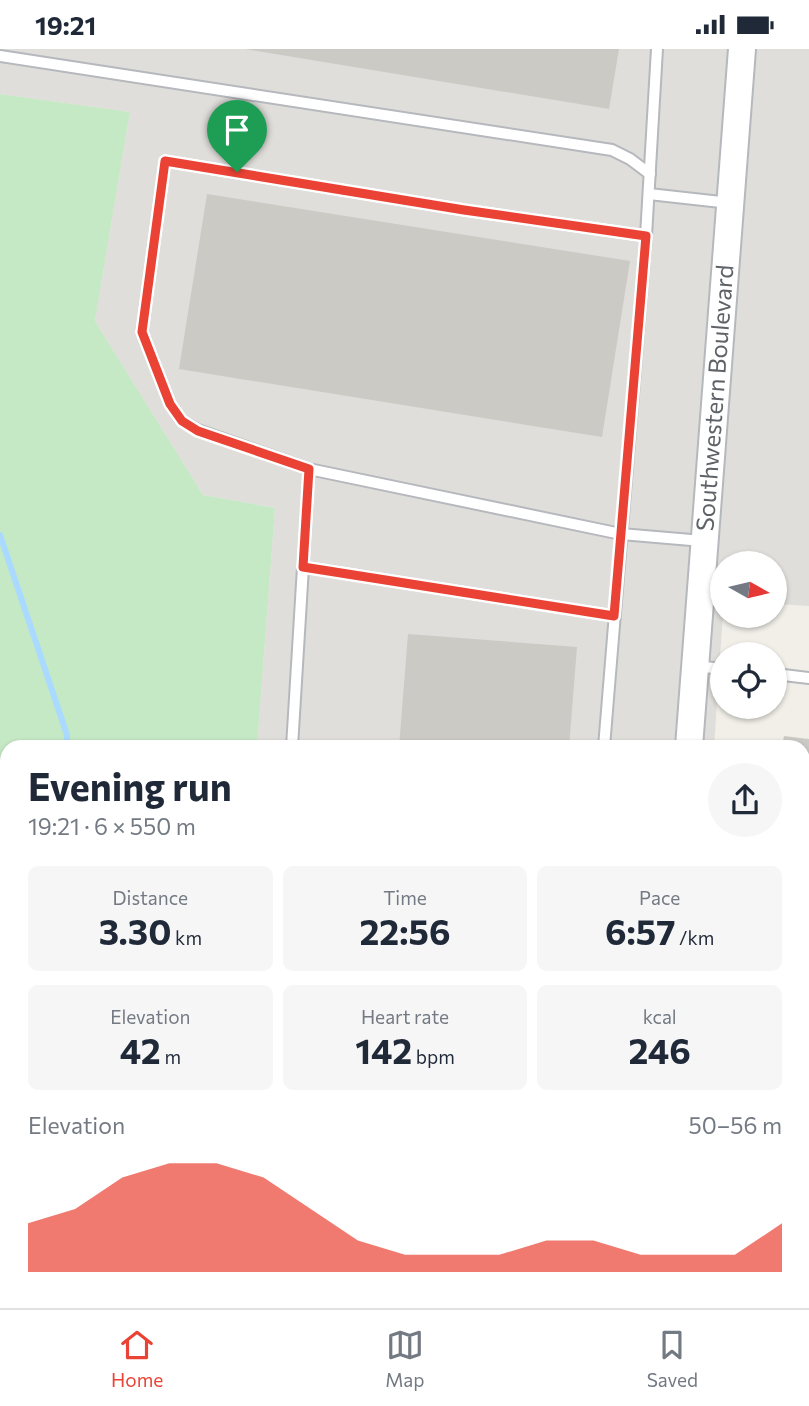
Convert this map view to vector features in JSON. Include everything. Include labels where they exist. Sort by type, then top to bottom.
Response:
[{"type":"street","name":"Southwestern Boulevard","points":[[690,740],[742,49]]},
{"type":"lane","points":[[605,740],[646,236],[657,49]]},
{"type":"lane","points":[[0,57],[612,150],[650,174]]},
{"type":"lane","points":[[646,236],[464,210],[165,161],[142,332],[170,404],[182,421],[198,431],[309,469],[621,534],[704,541]]},
{"type":"lane","points":[[649,194],[730,203]]},
{"type":"lane","points":[[292,740],[309,469]]},
{"type":"lane","points":[[303,567],[614,616]]},
{"type":"lane","points":[[695,666],[710,668]]},
{"type":"lane","points":[[787,675],[809,678]]},
{"type":"shaded area","points":[[0,49],[809,49],[809,606],[788,605],[788,551],[710,551],[710,628],[722,628],[721,642],[710,642],[710,719],[716,719],[714,740],[258,740],[275,508],[203,495],[95,321],[130,112],[0,94]]},
{"type":"green space","points":[[0,94],[130,112],[95,321],[203,495],[275,508],[258,740],[0,740]]},
{"type":"building","points":[[245,49],[619,49],[609,109]]},
{"type":"building","points":[[207,194],[630,261],[602,437],[179,369]]},
{"type":"building","points":[[408,634],[577,647],[570,740],[400,740]]},
{"type":"building","points":[[784,736],[809,739],[809,740],[783,740]]},
{"type":"waterway","points":[[0,535],[67,740]]},
{"type":"route","points":[[165,161],[237,172],[464,210],[646,236],[614,616],[303,567],[309,469],[198,431],[182,421],[170,404],[142,332],[165,161]]}]
